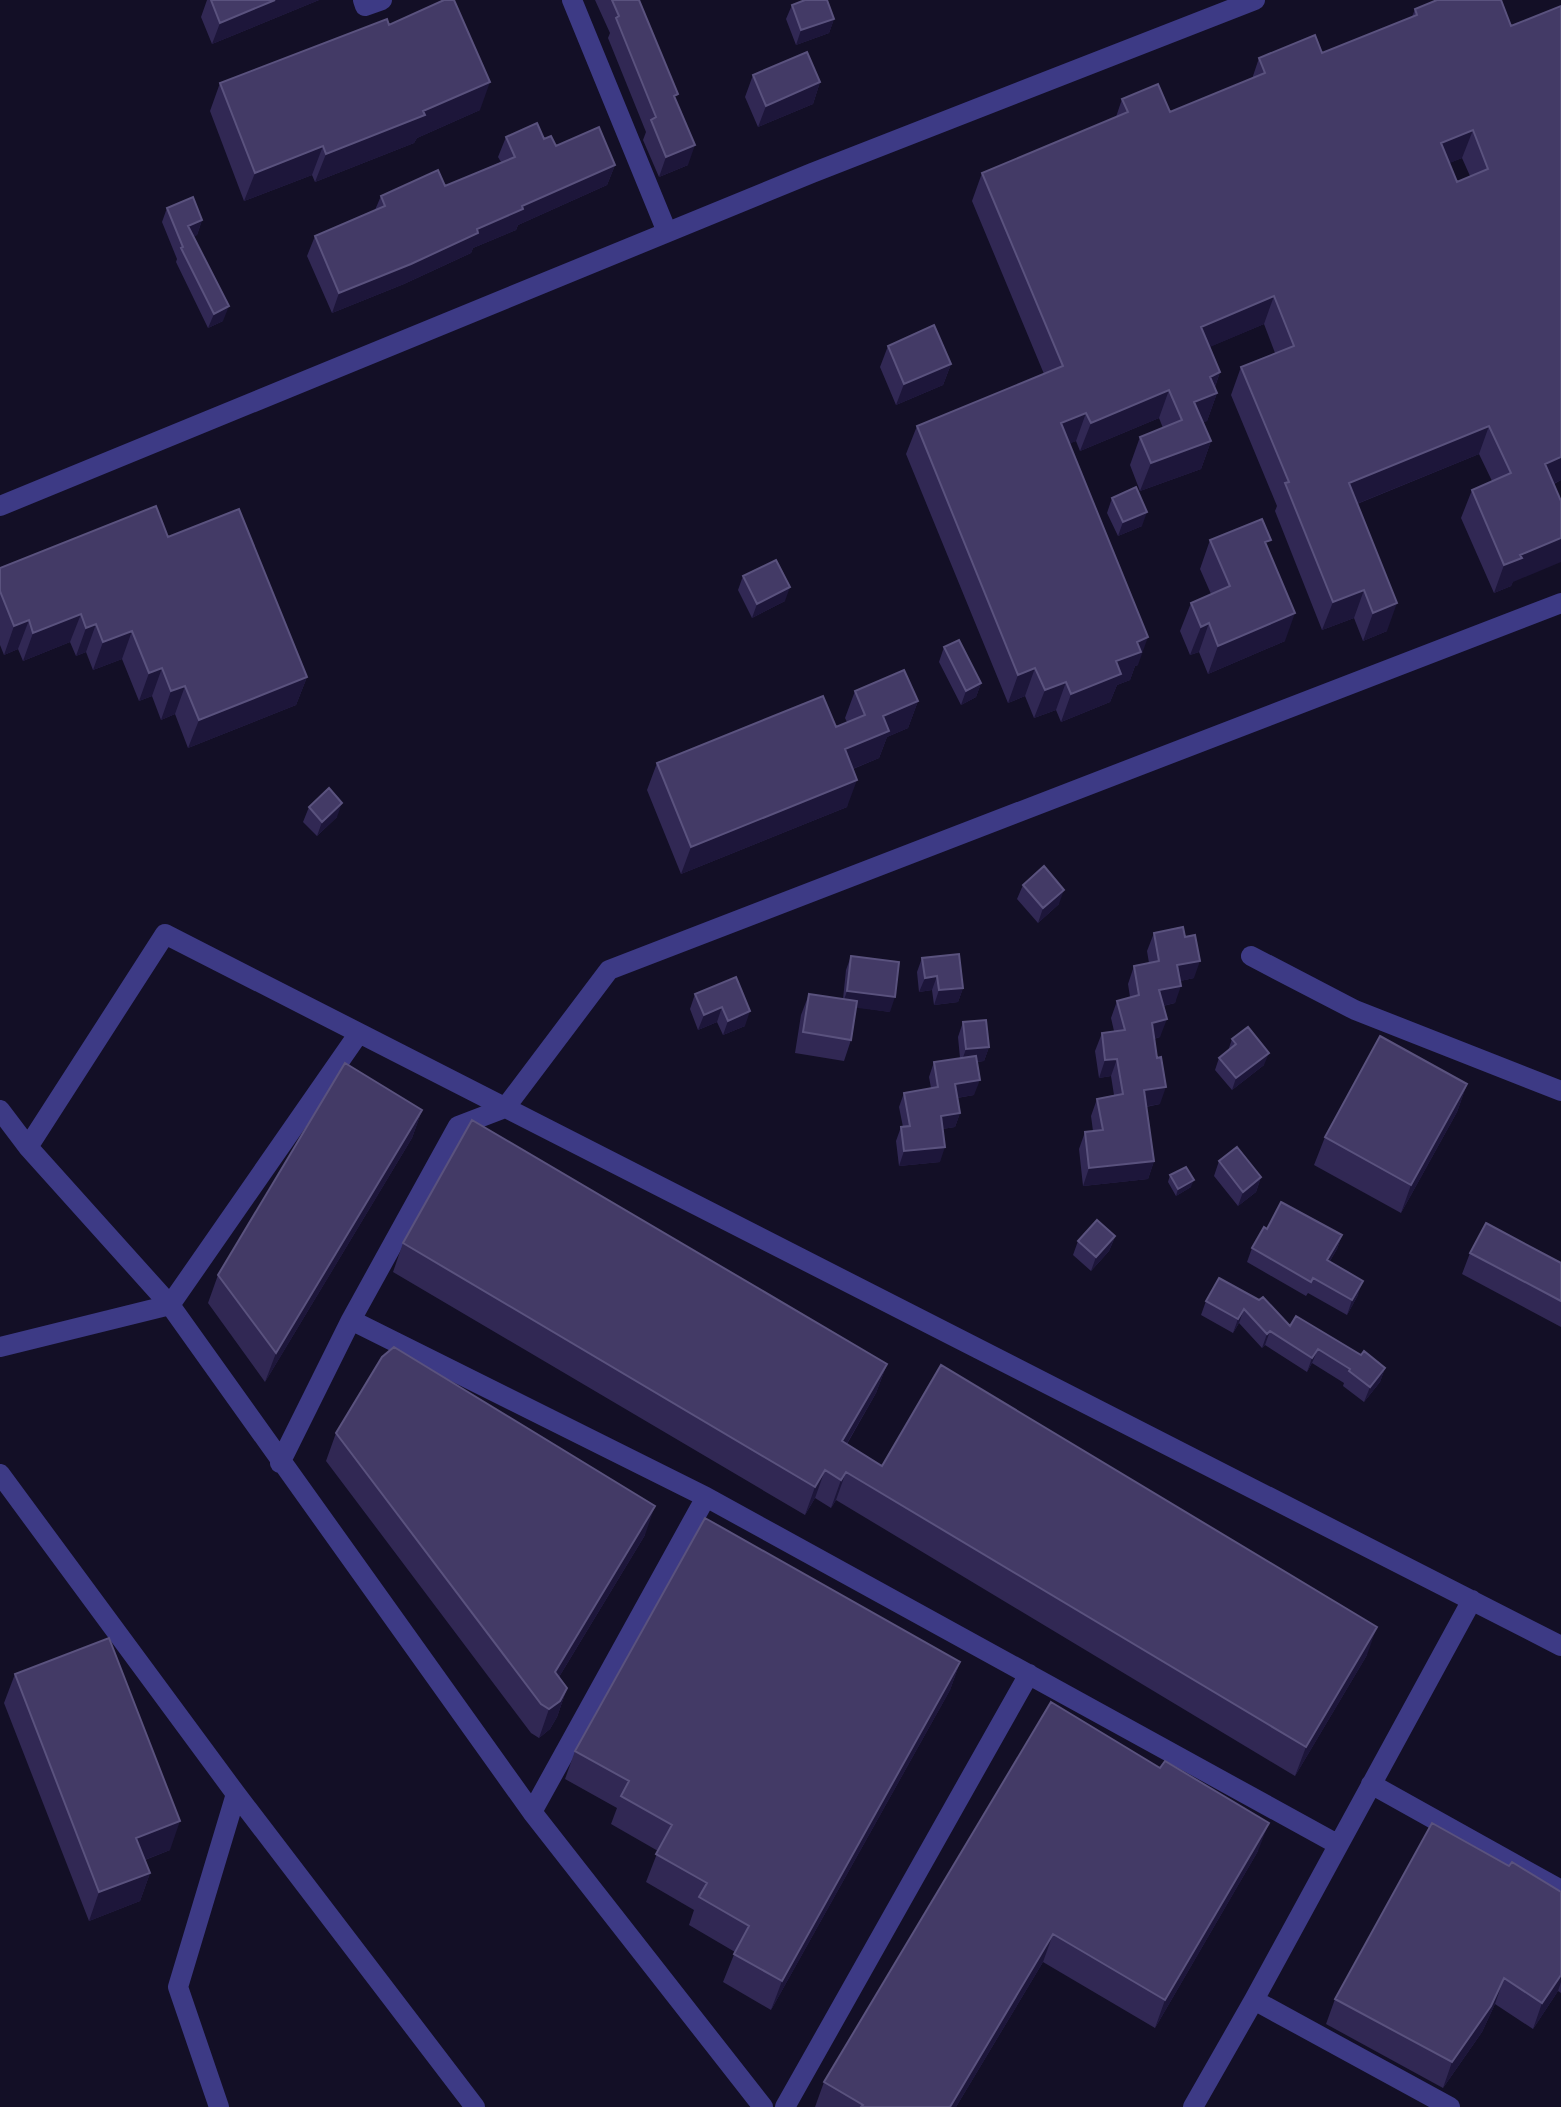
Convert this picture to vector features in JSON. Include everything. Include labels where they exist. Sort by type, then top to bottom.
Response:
[{"type":"street","points":[[363,0],[365,6],[382,0]]},
{"type":"street","points":[[572,0],[667,232]]},
{"type":"street","points":[[0,506],[667,232],[1255,0]]},
{"type":"street","points":[[280,1463],[351,1320],[458,1126],[505,1108],[609,970],[1561,603]]},
{"type":"street","points":[[28,1147],[165,934],[1561,1646]]},
{"type":"street","points":[[1251,956],[1355,1010],[1561,1091]]},
{"type":"street","points":[[0,1347],[170,1305],[359,1033]]},
{"type":"street","points":[[0,1110],[28,1147],[170,1305],[532,1812],[763,2107]]},
{"type":"street","points":[[351,1320],[706,1497],[1337,1844]]},
{"type":"street","points":[[0,1474],[236,1794],[475,2107]]},
{"type":"street","points":[[532,1812],[706,1497]]},
{"type":"street","points":[[1193,2107],[1472,1600]]},
{"type":"street","points":[[785,2107],[1029,1674]]},
{"type":"street","points":[[1371,1784],[1561,1890]]},
{"type":"street","points":[[219,2107],[178,1987],[236,1794]]},
{"type":"street","points":[[1254,2000],[1450,2107]]},
{"type":"building","points":[[211,0],[275,0],[220,23]]},
{"type":"building","points":[[444,0],[454,0],[490,82],[423,111],[425,115],[326,154],[323,146],[255,173],[220,83],[387,19],[389,25]]},
{"type":"building","points":[[612,0],[639,0],[678,94],[674,96],[695,145],[666,157],[651,120],[656,117],[616,18],[619,16]]},
{"type":"building","points":[[805,0],[827,0],[834,19],[801,30],[792,5]]},
{"type":"building","points":[[1437,0],[1501,0],[1511,26],[1561,6],[1561,457],[1545,464],[1561,501],[1561,538],[1504,565],[1472,490],[1511,473],[1489,426],[1349,483],[1397,603],[1373,613],[1364,590],[1333,602],[1285,483],[1289,482],[1241,367],[1294,346],[1274,296],[1201,327],[1220,372],[1210,377],[1217,393],[1194,402],[1211,441],[1151,463],[1140,437],[1182,420],[1169,390],[1091,423],[1086,413],[1061,423],[1148,637],[1137,642],[1141,652],[1116,661],[1121,674],[1071,694],[1066,682],[1045,690],[1035,668],[1018,675],[917,426],[1063,366],[982,173],[1128,112],[1122,99],[1158,84],[1170,112],[1265,73],[1259,58],[1315,35],[1322,53],[1417,15],[1415,9]],"holes":[[[1473,130],[1488,169],[1457,182],[1441,143]]]},
{"type":"building","points":[[807,52],[820,82],[766,106],[753,75]]},
{"type":"building","points":[[537,123],[544,139],[551,136],[556,146],[599,127],[615,165],[522,206],[523,209],[477,229],[478,233],[339,293],[315,236],[385,206],[381,196],[438,170],[445,186],[515,157],[506,137]]},
{"type":"building","points":[[193,197],[202,220],[188,226],[229,306],[214,314],[181,248],[167,208]]},
{"type":"building","points":[[934,325],[951,364],[904,384],[888,346]]},
{"type":"building","points":[[1136,487],[1147,512],[1123,522],[1112,498]]},
{"type":"building","points":[[156,506],[168,537],[239,509],[307,677],[199,720],[185,686],[171,691],[162,668],[149,673],[132,631],[103,642],[96,624],[86,628],[81,614],[33,633],[29,620],[14,626],[0,591],[0,568]]},
{"type":"building","points":[[1262,519],[1271,540],[1265,542],[1295,613],[1218,646],[1209,623],[1201,627],[1191,603],[1230,586],[1210,540]]},
{"type":"building","points":[[776,560],[790,587],[757,604],[743,576]]},
{"type":"building","points":[[959,640],[981,683],[966,691],[944,647]]},
{"type":"building","points":[[904,670],[918,701],[883,716],[889,731],[845,749],[857,780],[691,847],[657,763],[823,696],[836,727],[865,715],[855,691]]},
{"type":"building","points":[[329,788],[342,803],[322,822],[309,807]]},
{"type":"building","points":[[1044,866],[1064,890],[1043,908],[1023,885]]},
{"type":"building","points":[[1183,927],[1185,937],[1195,935],[1200,961],[1177,965],[1181,986],[1159,990],[1167,1019],[1152,1023],[1157,1058],[1161,1057],[1166,1087],[1144,1090],[1154,1161],[1089,1168],[1085,1132],[1103,1130],[1097,1099],[1123,1094],[1117,1059],[1105,1060],[1102,1033],[1125,1030],[1117,1001],[1139,995],[1134,966],[1159,961],[1154,933]]},
{"type":"building","points":[[959,954],[963,988],[939,990],[937,976],[925,978],[922,958]]},
{"type":"building","points":[[851,956],[899,962],[895,997],[847,991]]},
{"type":"building","points":[[736,977],[750,1011],[728,1021],[722,1007],[704,1015],[695,994]]},
{"type":"building","points":[[809,994],[857,1001],[851,1040],[803,1032]]},
{"type":"building","points":[[986,1020],[989,1047],[966,1049],[963,1022]]},
{"type":"building","points":[[1248,1027],[1269,1053],[1236,1078],[1219,1058],[1236,1044],[1232,1039]]},
{"type":"building","points":[[1380,1036],[1467,1084],[1411,1185],[1325,1137]]},
{"type":"building","points":[[976,1056],[980,1080],[955,1084],[960,1113],[941,1116],[945,1147],[904,1151],[901,1127],[910,1126],[904,1093],[938,1087],[934,1062]]},
{"type":"building","points":[[345,1063],[422,1110],[276,1353],[218,1275]]},
{"type":"building","points":[[472,1120],[887,1364],[842,1441],[882,1466],[941,1365],[1377,1627],[1306,1747],[846,1472],[841,1480],[825,1470],[815,1487],[403,1243]]},
{"type":"building","points":[[1237,1147],[1261,1177],[1243,1192],[1219,1161]]},
{"type":"building","points":[[1186,1167],[1194,1180],[1178,1189],[1170,1175]]},
{"type":"building","points":[[1281,1202],[1342,1235],[1327,1260],[1363,1281],[1352,1300],[1313,1278],[1311,1282],[1252,1248],[1264,1227],[1267,1229]]},
{"type":"building","points":[[1097,1220],[1115,1236],[1096,1257],[1078,1241]]},
{"type":"building","points":[[1486,1223],[1561,1263],[1561,1301],[1470,1253]]},
{"type":"building","points":[[1219,1278],[1259,1300],[1263,1297],[1290,1326],[1296,1316],[1361,1355],[1364,1351],[1385,1368],[1370,1387],[1350,1369],[1318,1349],[1312,1358],[1270,1331],[1267,1334],[1244,1309],[1238,1319],[1206,1301]]},
{"type":"building","points":[[394,1347],[655,1506],[555,1672],[567,1688],[560,1701],[549,1709],[541,1704],[336,1433],[382,1357]]},
{"type":"building","points":[[705,1518],[960,1662],[782,1981],[734,1954],[749,1926],[699,1897],[707,1883],[656,1854],[672,1825],[621,1796],[629,1781],[575,1751]]},
{"type":"building","points":[[109,1638],[180,1821],[136,1838],[150,1873],[99,1892],[15,1674]]},
{"type":"building","points":[[1051,1702],[1160,1768],[1165,1761],[1269,1823],[1165,2000],[1053,1934],[950,2107],[861,2107],[863,2105],[824,2082]]},
{"type":"building","points":[[1432,1823],[1509,1866],[1512,1862],[1561,1892],[1561,1975],[1542,2003],[1504,1978],[1491,2006],[1452,2062],[1335,1999]]}]
